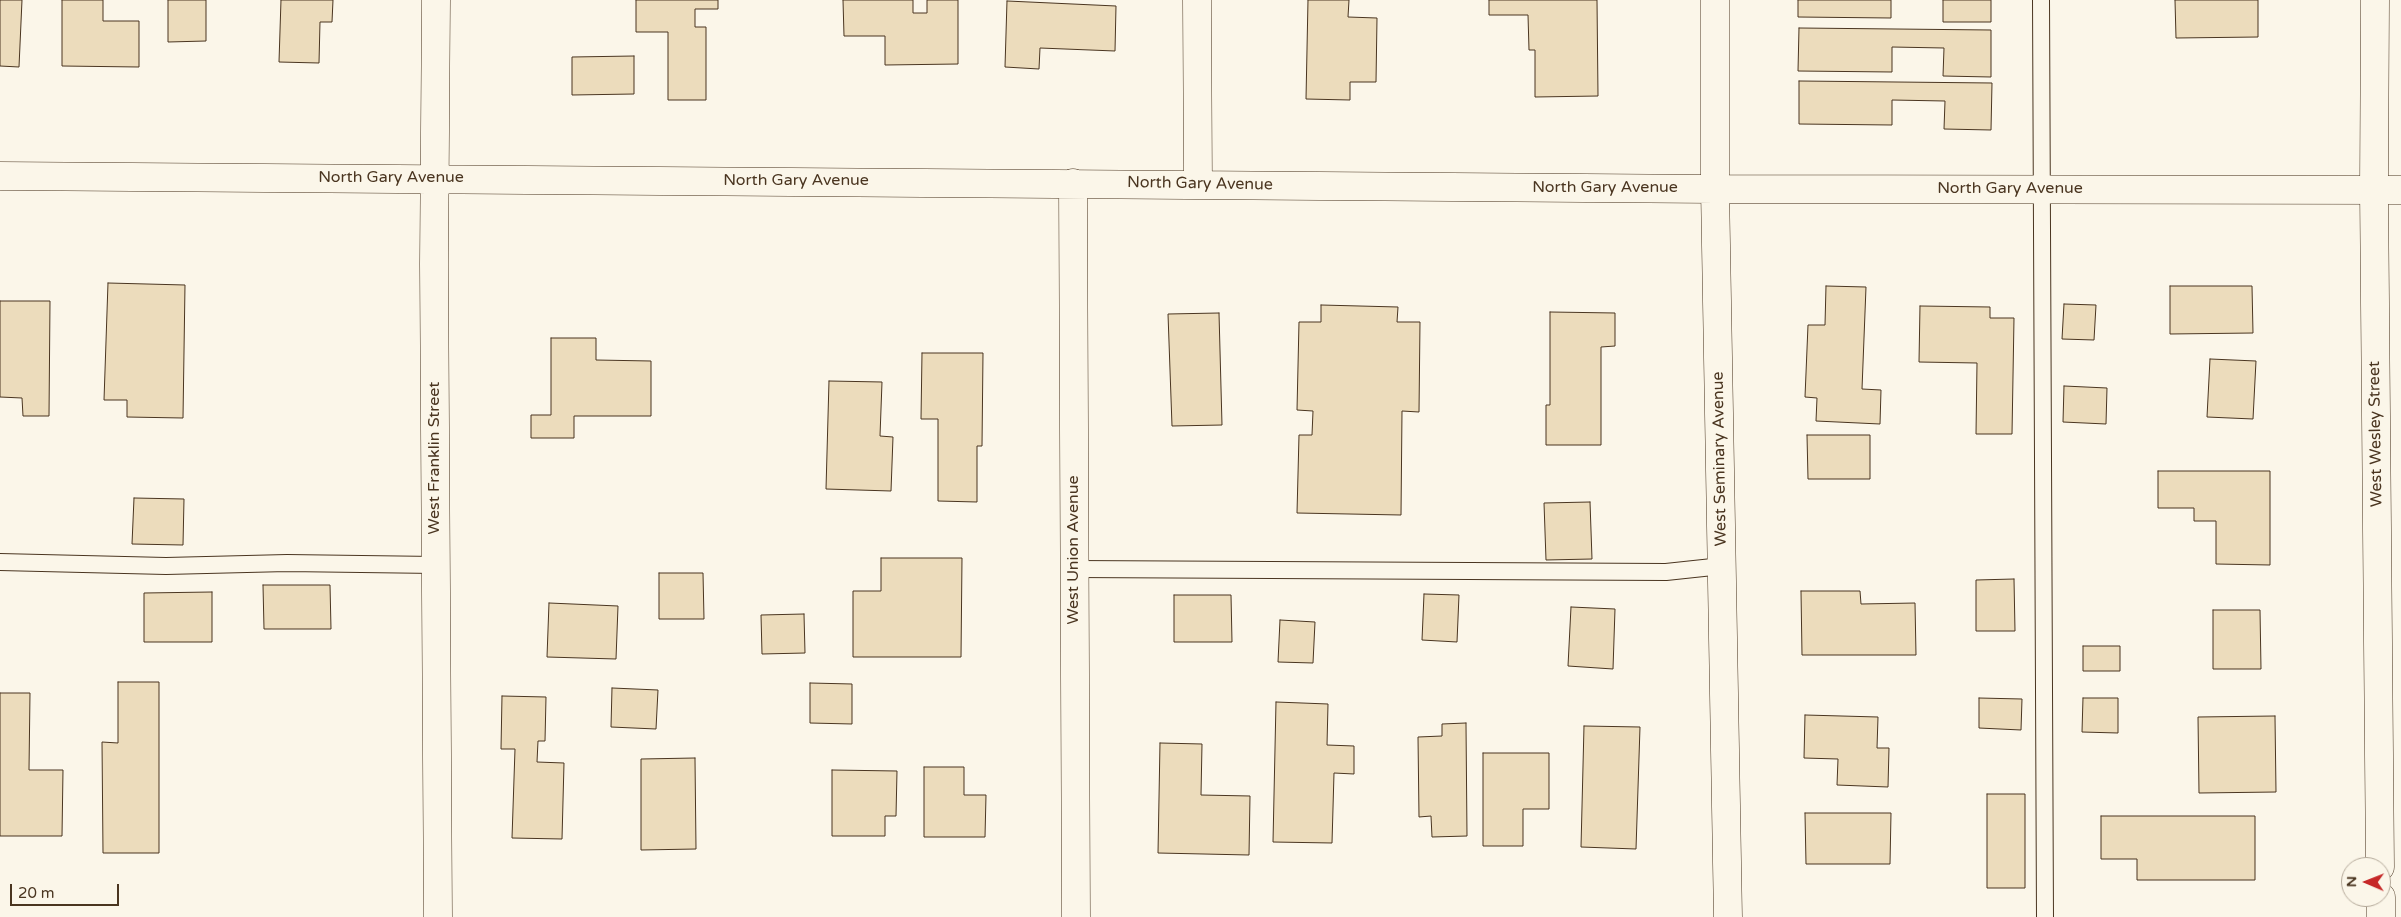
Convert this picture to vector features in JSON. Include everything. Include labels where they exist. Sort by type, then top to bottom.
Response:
[{"type":"street","name":"West Franklin Street","points":[[436,0],[438,917]]},
{"type":"street","points":[[1197,0],[1198,184]]},
{"type":"street","name":"West Seminary Avenue","points":[[1715,0],[1715,189],[1728,917]]},
{"type":"street","name":"West Wesley Street","points":[[2375,0],[2374,190],[2380,857]]},
{"type":"street","name":"North Gary Avenue","points":[[0,176],[1715,189],[2401,190]]},
{"type":"street","name":"West Union Avenue","points":[[1073,183],[1076,917]]},
{"type":"lane","points":[[2041,0],[2045,917]]},
{"type":"lane","points":[[0,562],[166,566],[287,563],[436,565]]},
{"type":"lane","points":[[1074,569],[1666,572],[1722,566]]},
{"type":"building","points":[[0,0],[22,0],[19,67],[0,66]]},
{"type":"building","points":[[62,0],[103,0],[103,21],[139,21],[139,67],[62,66]]},
{"type":"building","points":[[168,0],[206,0],[206,41],[168,42]]},
{"type":"building","points":[[281,0],[333,0],[332,22],[320,22],[319,63],[279,62]]},
{"type":"building","points":[[636,0],[718,0],[718,9],[695,9],[695,27],[706,27],[706,100],[668,100],[668,32],[636,32]]},
{"type":"building","points":[[843,0],[913,0],[913,13],[927,13],[927,0],[958,0],[958,64],[885,65],[885,36],[844,36]]},
{"type":"building","points":[[1308,0],[1349,0],[1348,17],[1377,18],[1376,82],[1350,82],[1350,100],[1306,99]]},
{"type":"building","points":[[1489,0],[1597,0],[1598,96],[1535,97],[1535,50],[1529,50],[1528,15],[1489,15]]},
{"type":"building","points":[[1798,0],[1891,0],[1891,18],[1798,17]]},
{"type":"building","points":[[1943,0],[1991,0],[1991,22],[1943,22]]},
{"type":"building","points":[[2175,0],[2258,0],[2258,37],[2176,38]]},
{"type":"building","points":[[1007,1],[1116,6],[1115,51],[1040,48],[1039,69],[1005,67]]},
{"type":"building","points":[[1799,28],[1991,30],[1991,77],[1943,76],[1944,48],[1892,47],[1892,72],[1798,71]]},
{"type":"building","points":[[634,56],[634,94],[572,95],[572,57]]},
{"type":"building","points":[[1799,81],[1992,83],[1991,130],[1944,129],[1945,101],[1892,100],[1892,125],[1799,124]]},
{"type":"building","points":[[108,283],[185,285],[183,418],[127,417],[127,400],[104,400]]},
{"type":"building","points":[[1826,286],[1866,287],[1862,389],[1881,390],[1880,424],[1816,421],[1817,398],[1805,397],[1808,325],[1825,325]]},
{"type":"building","points":[[2170,286],[2252,286],[2253,333],[2170,334]]},
{"type":"building","points":[[0,301],[50,301],[49,416],[23,416],[22,398],[0,397]]},
{"type":"building","points":[[2064,304],[2096,305],[2094,340],[2062,339]]},
{"type":"building","points":[[1321,305],[1398,307],[1397,322],[1420,322],[1419,412],[1402,411],[1401,515],[1297,513],[1299,435],[1312,435],[1313,411],[1297,410],[1299,322],[1321,322]]},
{"type":"building","points":[[1920,306],[1990,307],[1990,318],[2014,318],[2012,434],[1976,434],[1977,363],[1919,362]]},
{"type":"building","points":[[1550,312],[1615,313],[1615,346],[1601,347],[1601,445],[1546,445],[1546,405],[1550,405]]},
{"type":"building","points":[[1219,313],[1222,425],[1172,426],[1168,314]]},
{"type":"building","points":[[551,338],[596,338],[596,360],[651,361],[651,416],[574,416],[574,438],[531,438],[531,415],[551,415]]},
{"type":"building","points":[[922,353],[983,353],[982,446],[977,446],[977,502],[938,501],[938,419],[921,419]]},
{"type":"building","points":[[2210,359],[2256,361],[2253,419],[2207,417]]},
{"type":"building","points":[[829,381],[882,382],[880,436],[893,437],[891,491],[826,489]]},
{"type":"building","points":[[2064,386],[2107,388],[2106,424],[2063,422]]},
{"type":"building","points":[[1807,435],[1870,435],[1870,479],[1808,479]]},
{"type":"building","points":[[2158,471],[2270,471],[2270,565],[2216,564],[2216,521],[2194,521],[2194,508],[2158,508]]},
{"type":"building","points":[[134,498],[184,499],[183,545],[132,544]]},
{"type":"building","points":[[1590,502],[1592,559],[1546,560],[1544,503]]},
{"type":"building","points":[[881,558],[962,558],[961,657],[853,657],[853,591],[881,591]]},
{"type":"building","points":[[659,573],[703,573],[704,619],[659,619]]},
{"type":"building","points":[[2014,579],[2015,631],[1976,631],[1976,580]]},
{"type":"building","points":[[263,585],[330,585],[331,629],[264,629]]},
{"type":"building","points":[[1801,591],[1860,591],[1861,604],[1915,603],[1916,655],[1802,655]]},
{"type":"building","points":[[212,592],[212,642],[144,642],[144,593]]},
{"type":"building","points":[[1424,594],[1459,595],[1457,642],[1422,640]]},
{"type":"building","points":[[1174,595],[1231,595],[1232,642],[1174,642]]},
{"type":"building","points":[[549,603],[618,606],[616,659],[547,657]]},
{"type":"building","points":[[1571,607],[1615,609],[1613,669],[1568,666]]},
{"type":"building","points":[[2213,610],[2260,610],[2261,669],[2213,669]]},
{"type":"building","points":[[804,614],[805,653],[762,654],[761,615]]},
{"type":"building","points":[[1280,620],[1315,622],[1313,663],[1278,662]]},
{"type":"building","points":[[2083,646],[2120,646],[2120,671],[2083,671]]},
{"type":"building","points":[[118,682],[159,682],[159,853],[103,853],[102,742],[118,743]]},
{"type":"building","points":[[810,683],[852,684],[852,724],[810,723]]},
{"type":"building","points":[[612,688],[658,690],[656,729],[611,727]]},
{"type":"building","points":[[0,693],[30,693],[29,770],[63,770],[62,836],[0,836]]},
{"type":"building","points":[[502,696],[546,697],[545,741],[538,741],[537,762],[564,763],[562,839],[512,838],[515,749],[501,749]]},
{"type":"building","points":[[1979,698],[2022,699],[2021,730],[1979,728]]},
{"type":"building","points":[[2083,698],[2118,698],[2118,733],[2082,732]]},
{"type":"building","points":[[1276,702],[1328,704],[1327,745],[1354,746],[1354,774],[1334,773],[1332,843],[1273,842]]},
{"type":"building","points":[[1805,715],[1878,717],[1877,748],[1889,748],[1888,787],[1837,785],[1838,759],[1804,758]]},
{"type":"building","points":[[2275,716],[2276,792],[2199,793],[2198,717]]},
{"type":"building","points":[[1466,723],[1467,836],[1432,837],[1431,816],[1419,817],[1418,737],[1442,736],[1442,724]]},
{"type":"building","points":[[1584,726],[1640,727],[1636,849],[1581,847]]},
{"type":"building","points":[[1160,743],[1202,744],[1201,795],[1250,796],[1249,855],[1158,853]]},
{"type":"building","points":[[1483,753],[1549,753],[1549,809],[1523,809],[1523,846],[1483,846]]},
{"type":"building","points":[[695,758],[696,849],[641,850],[641,759]]},
{"type":"building","points":[[924,767],[964,767],[964,795],[986,795],[985,837],[924,837]]},
{"type":"building","points":[[832,770],[897,771],[896,816],[885,816],[885,836],[832,836]]},
{"type":"building","points":[[1987,794],[2025,794],[2025,888],[1987,888]]},
{"type":"building","points":[[1805,813],[1891,813],[1890,864],[1806,864]]},
{"type":"building","points":[[2101,816],[2255,816],[2255,880],[2137,880],[2137,859],[2101,859]]}]
